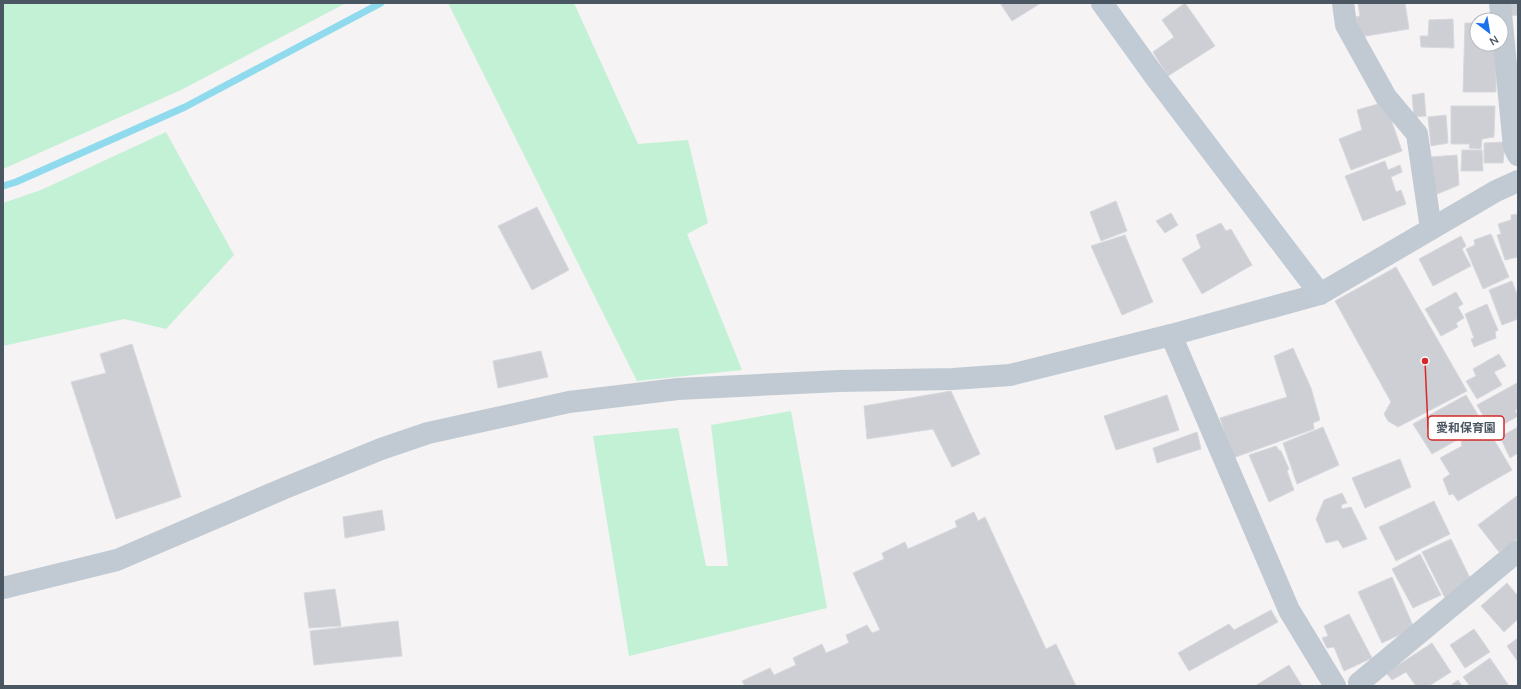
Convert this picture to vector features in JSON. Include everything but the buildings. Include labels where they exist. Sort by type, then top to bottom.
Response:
[{"type":"street","points":[[1102,3],[1156,78],[1320,294]]},
{"type":"street","points":[[1343,3],[1346,25],[1386,97],[1417,134],[1431,229]]},
{"type":"street","points":[[1500,3],[1514,147],[1518,155]]},
{"type":"street","points":[[3,588],[117,560],[285,488],[381,450],[428,433],[472,423],[569,402],[678,389],[839,381],[953,379],[1010,375],[1171,335],[1320,294],[1496,192],[1518,182]]},
{"type":"street","points":[[1171,335],[1289,610],[1335,686]]},
{"type":"street","points":[[1358,685],[1518,551]]},
{"type":"green space","points":[[3,3],[346,3],[181,90],[3,169]]},
{"type":"green space","points":[[448,3],[574,3],[638,144],[688,140],[708,223],[687,234],[742,370],[637,381]]},
{"type":"green space","points":[[166,132],[234,255],[166,329],[124,319],[3,346],[3,203],[41,190]]},
{"type":"green space","points":[[791,411],[827,608],[629,656],[593,436],[678,428],[706,566],[728,566],[711,425]]},
{"type":"waterway","points":[[3,186],[16,182],[185,107],[381,3]]},
{"type":"place","name":"愛和保育園","points":[[1425,361]]}]
